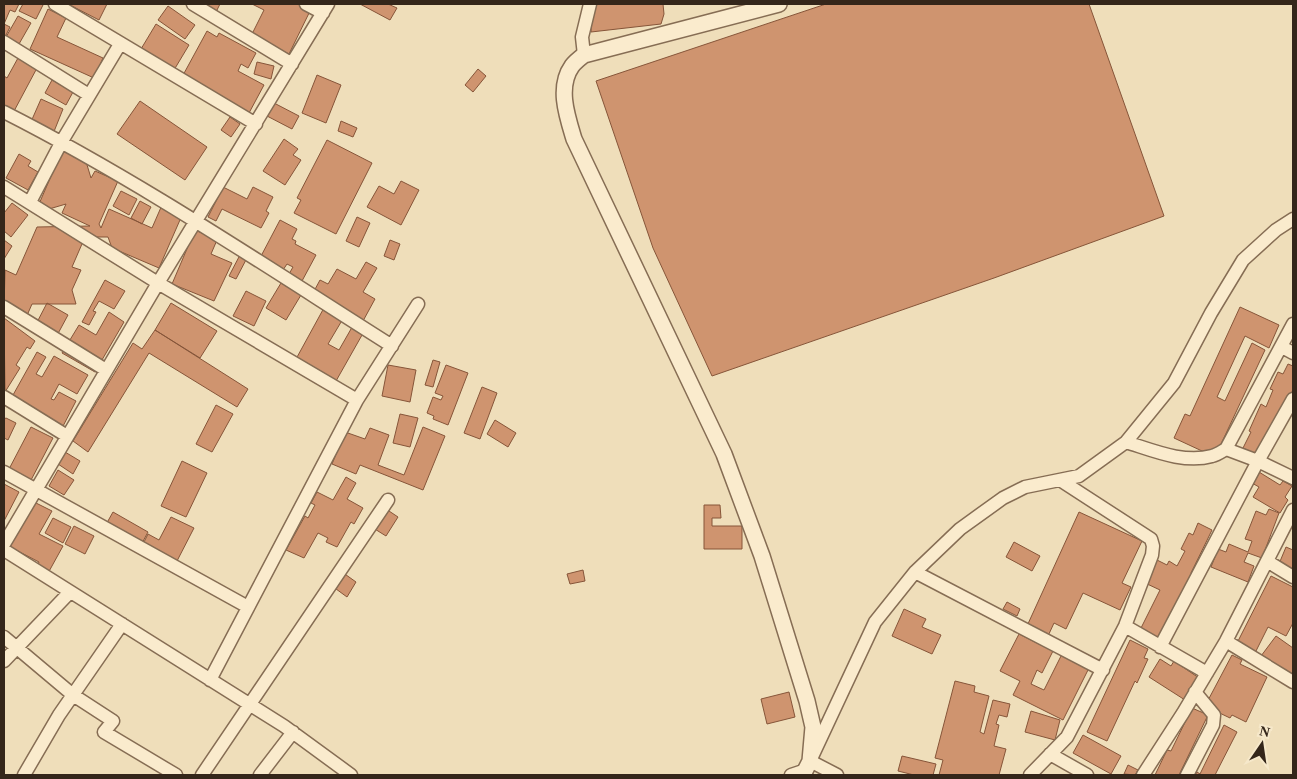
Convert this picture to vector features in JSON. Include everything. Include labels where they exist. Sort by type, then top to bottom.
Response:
[{"type":"street","points":[[55,4],[256,124]]},
{"type":"street","points":[[193,4],[292,64]]},
{"type":"street","points":[[4,544],[158,283],[325,9],[306,4]]},
{"type":"street","points":[[584,55],[582,37],[590,4]]},
{"type":"street","points":[[779,4],[584,55],[572,66],[566,79],[564,96],[566,112],[574,139],[724,454],[762,556],[814,727],[806,769]]},
{"type":"street","points":[[4,42],[89,95]]},
{"type":"street","points":[[30,202],[62,141],[120,44]]},
{"type":"street","points":[[4,112],[62,141],[196,222],[392,346]]},
{"type":"street","points":[[4,187],[158,283],[357,400]]},
{"type":"street","points":[[806,769],[875,622],[914,572],[960,529],[1003,498],[1025,487],[1079,476],[1126,442],[1174,383],[1211,313],[1243,260],[1276,230],[1293,219]]},
{"type":"street","points":[[210,680],[357,400],[418,304]]},
{"type":"street","points":[[4,307],[106,370]]},
{"type":"street","points":[[1126,442],[1156,452],[1188,458],[1213,456],[1226,449],[1288,350],[1293,324]]},
{"type":"street","points":[[4,397],[67,436]]},
{"type":"street","points":[[1160,647],[1258,461],[1293,399]]},
{"type":"street","points":[[1226,449],[1258,461],[1293,478]]},
{"type":"street","points":[[4,472],[248,606]]},
{"type":"street","points":[[1030,775],[1067,737],[1103,670],[1125,626],[1152,555],[1153,546],[1151,539],[1060,480]]},
{"type":"street","points":[[202,775],[388,500]]},
{"type":"street","points":[[1143,775],[1226,641],[1293,510]]},
{"type":"street","points":[[4,550],[250,704],[293,732],[352,775]]},
{"type":"street","points":[[1266,561],[1293,577]]},
{"type":"street","points":[[914,572],[1103,670]]},
{"type":"street","points":[[4,661],[70,592]]},
{"type":"street","points":[[24,775],[60,715],[122,624]]},
{"type":"street","points":[[1125,626],[1207,673]]},
{"type":"street","points":[[4,637],[73,695],[113,721],[104,732],[176,775]]},
{"type":"street","points":[[1226,641],[1293,682]]},
{"type":"street","points":[[1187,775],[1213,725],[1214,715],[1196,692]]},
{"type":"street","points":[[260,775],[293,732]]},
{"type":"street","points":[[1050,754],[1088,775]]},
{"type":"street","points":[[791,775],[806,769],[838,775]]},
{"type":"building","points":[[4,4],[19,4],[15,12],[10,10],[4,24]]},
{"type":"building","points":[[23,4],[43,5],[36,19],[19,11]]},
{"type":"building","points":[[68,4],[107,4],[99,20]]},
{"type":"building","points":[[199,4],[220,4],[216,12]]},
{"type":"building","points":[[252,4],[306,4],[312,7],[289,54],[251,36],[264,10]]},
{"type":"building","points":[[360,4],[388,4],[397,8],[390,20]]},
{"type":"building","points":[[596,4],[663,4],[664,14],[661,24],[591,32]]},
{"type":"building","points":[[826,4],[1089,4],[1164,216],[994,278],[712,376],[653,248],[596,81]]},
{"type":"building","points":[[168,6],[195,25],[185,39],[158,20]]},
{"type":"building","points":[[48,9],[66,18],[57,37],[103,58],[94,78],[30,49]]},
{"type":"building","points":[[18,16],[31,23],[19,44],[6,37]]},
{"type":"building","points":[[4,24],[10,27],[4,39]]},
{"type":"building","points":[[156,24],[189,45],[174,70],[141,49]]},
{"type":"building","points":[[207,31],[217,37],[219,33],[256,53],[248,68],[241,64],[238,71],[264,85],[249,113],[182,77]]},
{"type":"building","points":[[18,58],[37,68],[13,113],[4,107],[4,76],[7,78]]},
{"type":"building","points":[[257,62],[274,66],[271,79],[254,74]]},
{"type":"building","points":[[478,69],[486,76],[473,92],[465,85]]},
{"type":"building","points":[[317,75],[341,85],[326,123],[302,113]]},
{"type":"building","points":[[52,80],[73,92],[66,105],[45,93]]},
{"type":"building","points":[[41,99],[63,109],[53,134],[30,124]]},
{"type":"building","points":[[140,101],[207,147],[185,180],[117,134]]},
{"type":"building","points":[[274,103],[299,116],[292,129],[267,116]]},
{"type":"building","points":[[230,117],[240,124],[231,137],[221,130]]},
{"type":"building","points":[[341,121],[357,128],[353,137],[338,131]]},
{"type":"building","points":[[284,139],[298,149],[293,155],[301,160],[285,185],[263,171]]},
{"type":"building","points":[[327,140],[372,163],[336,234],[294,213],[301,200],[297,198]]},
{"type":"building","points":[[64,146],[84,155],[91,178],[95,171],[118,181],[99,224],[101,228],[109,209],[152,228],[162,205],[183,213],[159,268],[112,248],[108,237],[85,237],[72,267],[81,270],[72,290],[76,304],[32,304],[25,320],[4,311],[5,270],[16,275],[37,227],[90,226],[62,213],[66,204],[49,209],[39,204]]},
{"type":"building","points":[[19,154],[31,161],[28,166],[38,172],[28,190],[6,178]]},
{"type":"building","points":[[401,181],[419,190],[401,225],[367,207],[379,186],[394,194]]},
{"type":"building","points":[[223,187],[247,199],[253,187],[273,197],[266,211],[269,213],[261,228],[222,209],[216,221],[208,217]]},
{"type":"building","points":[[121,191],[137,199],[129,215],[113,206]]},
{"type":"building","points":[[140,201],[151,207],[142,224],[131,218]]},
{"type":"building","points":[[12,203],[28,215],[11,237],[4,231],[4,213]]},
{"type":"building","points":[[357,217],[370,223],[359,247],[346,241]]},
{"type":"building","points":[[280,220],[297,229],[292,239],[296,241],[295,244],[316,255],[302,281],[289,274],[293,267],[287,264],[283,270],[260,258]]},
{"type":"building","points":[[195,230],[217,240],[211,254],[232,263],[214,301],[172,284]]},
{"type":"building","points":[[4,240],[12,246],[4,259]]},
{"type":"building","points":[[390,240],[400,244],[394,260],[384,256]]},
{"type":"building","points":[[241,253],[248,256],[236,279],[229,276]]},
{"type":"building","points":[[366,262],[377,268],[363,292],[375,299],[363,321],[347,312],[328,344],[339,350],[355,322],[366,328],[336,381],[296,359],[325,306],[313,293],[320,280],[328,284],[337,269],[356,279]]},
{"type":"building","points":[[105,280],[125,291],[114,309],[99,301],[93,311],[96,312],[89,325],[82,322]]},
{"type":"building","points":[[281,283],[301,295],[286,320],[266,308]]},
{"type":"building","points":[[246,291],[266,301],[254,326],[233,316]]},
{"type":"building","points":[[47,303],[68,315],[54,341],[33,330]]},
{"type":"building","points":[[171,303],[217,331],[200,358],[155,330]]},
{"type":"building","points":[[1240,307],[1279,325],[1269,348],[1245,336],[1217,397],[1225,401],[1252,343],[1265,350],[1215,457],[1174,438],[1185,414],[1190,416]]},
{"type":"building","points":[[109,312],[124,322],[95,372],[62,353],[79,325],[96,335]]},
{"type":"building","points":[[4,318],[35,341],[30,349],[27,347],[16,365],[20,368],[5,392]]},
{"type":"building","points":[[155,330],[248,389],[237,407],[149,353],[88,452],[73,441],[133,343],[142,349]]},
{"type":"building","points":[[37,352],[46,357],[36,374],[42,377],[54,356],[88,375],[77,394],[59,384],[51,399],[54,400],[59,392],[76,401],[60,432],[8,404]]},
{"type":"building","points":[[433,360],[440,362],[433,387],[425,385]]},
{"type":"building","points":[[1288,364],[1293,366],[1293,390],[1273,433],[1268,431],[1259,456],[1243,448],[1261,404],[1266,407],[1273,390],[1270,389],[1278,372],[1283,374]]},
{"type":"building","points":[[388,365],[416,370],[410,402],[382,396]]},
{"type":"building","points":[[446,365],[468,373],[448,425],[433,419],[434,416],[427,413],[433,397],[441,400],[443,396],[435,393]]},
{"type":"building","points":[[482,387],[497,393],[480,439],[464,433]]},
{"type":"building","points":[[216,405],[233,414],[212,452],[196,444]]},
{"type":"building","points":[[400,414],[418,418],[410,447],[393,443]]},
{"type":"building","points":[[6,418],[16,423],[8,440],[4,438],[4,419]]},
{"type":"building","points":[[495,420],[516,433],[508,447],[487,434]]},
{"type":"building","points":[[31,427],[53,438],[30,482],[8,471]]},
{"type":"building","points":[[423,427],[445,436],[423,490],[360,465],[356,474],[332,464],[345,432],[365,439],[370,428],[389,435],[378,465],[404,475]]},
{"type":"building","points":[[65,452],[80,461],[73,474],[58,464]]},
{"type":"building","points":[[182,461],[207,473],[186,517],[161,506]]},
{"type":"building","points":[[58,470],[74,480],[64,495],[49,486]]},
{"type":"building","points":[[1259,472],[1280,485],[1283,481],[1292,486],[1285,497],[1288,500],[1280,513],[1253,497],[1259,487],[1252,483]]},
{"type":"building","points":[[346,477],[356,483],[347,499],[363,508],[354,524],[351,522],[337,547],[326,542],[328,538],[318,533],[304,558],[286,550],[305,516],[308,518],[315,505],[311,503],[317,492],[333,500]]},
{"type":"building","points":[[4,484],[19,492],[4,521]]},
{"type":"building","points":[[34,502],[52,511],[39,534],[63,546],[47,575],[36,569],[39,562],[10,547]]},
{"type":"building","points":[[704,505],[720,505],[721,518],[712,518],[712,526],[742,526],[742,549],[704,549]]},
{"type":"building","points":[[383,507],[398,517],[386,536],[370,526]]},
{"type":"building","points":[[1269,509],[1279,513],[1262,558],[1248,553],[1244,562],[1254,566],[1248,582],[1211,567],[1218,549],[1226,552],[1229,544],[1248,552],[1252,541],[1245,539],[1256,511],[1266,515]]},
{"type":"building","points":[[113,512],[148,532],[140,547],[104,528]]},
{"type":"building","points":[[1079,512],[1142,541],[1122,583],[1131,587],[1120,610],[1083,593],[1066,629],[1054,623],[1048,636],[1027,626]]},
{"type":"building","points":[[171,517],[194,528],[177,561],[143,544],[148,534],[159,540]]},
{"type":"building","points":[[53,518],[71,527],[63,543],[45,533]]},
{"type":"building","points":[[1198,523],[1212,530],[1191,573],[1193,574],[1158,642],[1139,632],[1160,590],[1143,582],[1155,559],[1167,565],[1169,561],[1177,566],[1185,551],[1181,549],[1189,533],[1193,535]]},
{"type":"building","points":[[74,526],[94,536],[85,554],[65,544]]},
{"type":"building","points":[[1014,542],[1040,556],[1032,571],[1006,557]]},
{"type":"building","points":[[1286,547],[1293,550],[1293,578],[1276,571]]},
{"type":"building","points":[[583,570],[585,581],[570,584],[567,574]]},
{"type":"building","points":[[342,572],[356,582],[347,597],[332,586]]},
{"type":"building","points":[[1271,576],[1293,587],[1293,623],[1286,636],[1268,627],[1251,661],[1235,647]]},
{"type":"building","points":[[1007,602],[1020,609],[1017,616],[1003,609]]},
{"type":"building","points":[[904,609],[926,619],[922,627],[941,635],[932,654],[892,636]]},
{"type":"building","points":[[1019,634],[1053,651],[1042,673],[1037,670],[1031,684],[1044,690],[1063,652],[1090,666],[1063,720],[1013,695],[1020,681],[1000,671]]},
{"type":"building","points":[[1276,636],[1293,648],[1293,680],[1261,656]]},
{"type":"building","points":[[1130,640],[1148,649],[1144,658],[1148,659],[1137,683],[1135,681],[1107,741],[1087,732]]},
{"type":"building","points":[[1232,655],[1242,660],[1240,664],[1267,677],[1246,722],[1232,715],[1230,718],[1205,706]]},
{"type":"building","points":[[1160,659],[1171,666],[1174,661],[1199,678],[1185,700],[1149,677]]},
{"type":"building","points":[[955,681],[975,686],[974,692],[989,696],[980,732],[984,734],[993,700],[1010,704],[1007,717],[999,715],[996,724],[999,725],[994,746],[1006,749],[999,775],[939,775],[943,760],[935,758]]},
{"type":"building","points":[[789,692],[795,717],[767,724],[761,699]]},
{"type":"building","points":[[1192,708],[1208,715],[1179,775],[1155,775],[1167,750],[1171,751]]},
{"type":"building","points":[[1031,711],[1060,720],[1055,740],[1025,732]]},
{"type":"building","points":[[1224,725],[1237,732],[1215,775],[1195,775],[1197,772],[1200,774]]},
{"type":"building","points":[[1083,735],[1121,756],[1111,774],[1073,753]]},
{"type":"building","points":[[902,756],[936,764],[933,775],[914,775],[898,771]]},
{"type":"building","points":[[1128,765],[1138,770],[1135,775],[1124,774]]}]
